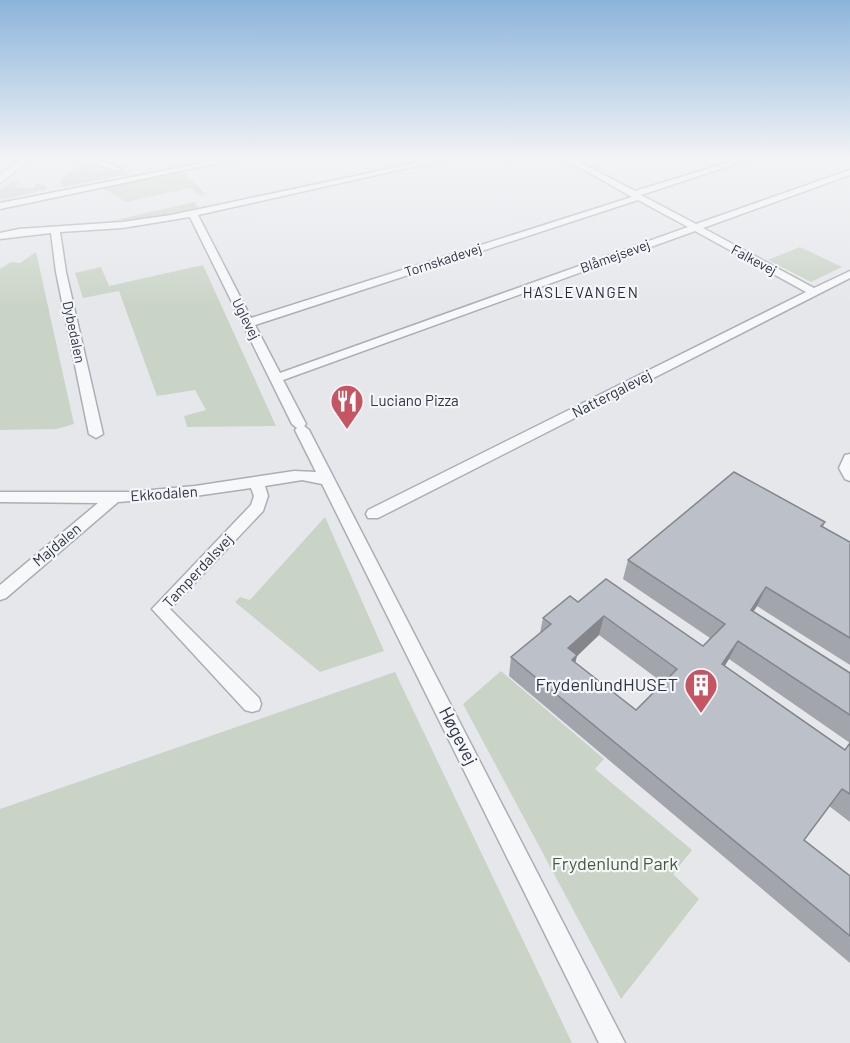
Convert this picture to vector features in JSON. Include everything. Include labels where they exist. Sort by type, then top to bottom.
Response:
[{"type":"street","points":[[0,236],[19,232],[122,225],[218,208]]},
{"type":"street","name":"Tornskadevej","points":[[248,323],[598,208]]},
{"type":"street","name":"Falkevej","points":[[659,208],[814,292]]},
{"type":"street","name":"Blåmejsevej","points":[[278,378],[751,208]]},
{"type":"street","name":"Uglevej","points":[[193,213],[301,427]]},
{"type":"street","name":"Dybedalen","points":[[55,229],[61,272],[96,434]]},
{"type":"street","name":"Nattergalevej","points":[[373,514],[850,274]]},
{"type":"street","name":"Høgevej","points":[[301,427],[612,1043]]},
{"type":"street","points":[[850,458],[846,468],[850,476]]},
{"type":"street","name":"Ekkodalen","points":[[0,497],[41,499],[115,497],[200,491],[307,474],[326,480]]},
{"type":"street","name":"Tamperdalsvej","points":[[252,704],[160,609],[258,507],[261,496],[257,483]]},
{"type":"street","name":"Majdalen","points":[[0,594],[115,497]]},
{"type":"green space","points":[[169,208],[199,208],[157,217],[111,221]]},
{"type":"green space","points":[[800,247],[842,267],[811,282],[768,260]]},
{"type":"green space","points":[[36,252],[74,424],[57,429],[0,430],[0,269],[11,262],[20,263]]},
{"type":"green space","points":[[203,265],[276,426],[187,427],[184,416],[206,410],[195,390],[157,396],[119,291],[83,298],[75,273],[101,267],[109,286]]},
{"type":"green space","points":[[325,517],[384,651],[320,672],[235,602],[240,597],[250,600]]},
{"type":"green space","name":"Frydenlund Park","points":[[501,671],[604,759],[595,769],[692,850],[673,874],[699,899],[621,999],[463,704]]},
{"type":"green space","points":[[395,672],[572,1043],[0,1043],[0,809]]},
{"type":"building","name":"FrydenlundHUSET","points":[[734,472],[825,522],[821,526],[850,542],[850,638],[766,587],[751,610],[850,673],[850,715],[738,641],[722,664],[845,750],[850,743],[850,794],[842,789],[804,840],[850,876],[850,936],[511,657],[551,624],[543,618],[570,596],[578,602],[606,579],[703,646],[725,624],[628,560]],"holes":[[[604,616],[677,669],[636,710],[572,660],[577,655],[568,648]]]},
{"type":"place","name":"Luciano Pizza","points":[[347,430]]},
{"type":"place","name":"FrydenlundHUSET","points":[[701,714]]},
{"type":"district","name":"HASLEVANGEN","points":[[581,293]]}]
